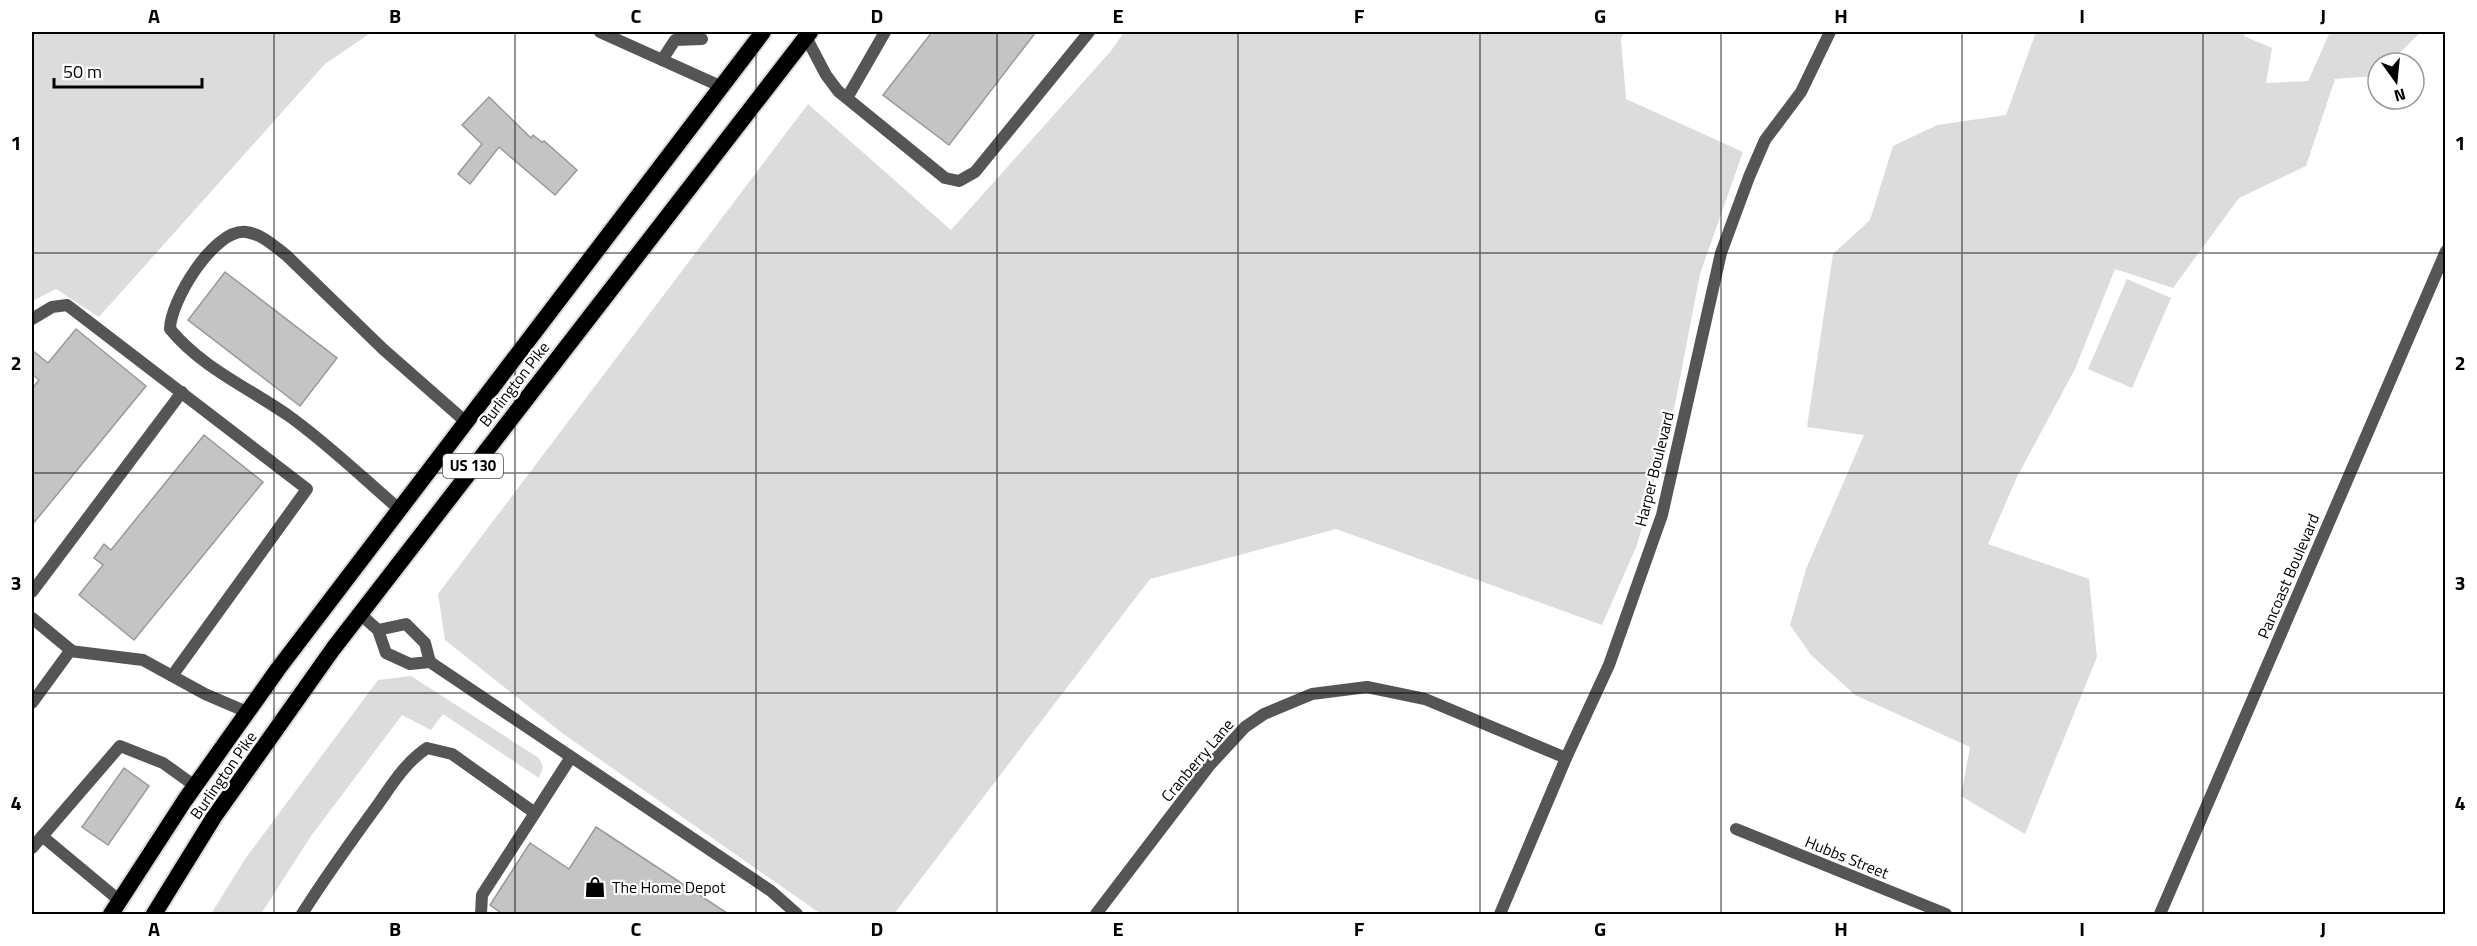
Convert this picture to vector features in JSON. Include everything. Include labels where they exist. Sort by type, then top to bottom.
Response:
[{"type":"highway","name":"Burlington Pike","points":[[116,908],[195,786],[248,712],[399,509],[763,32]]},
{"type":"highway","name":"Burlington Pike","points":[[154,915],[214,817],[359,613],[808,34]]},
{"type":"street","points":[[600,32],[720,86]]},
{"type":"street","points":[[847,98],[885,32]]},
{"type":"street","points":[[808,34],[826,75],[838,91],[945,178],[959,181],[975,172],[1089,32]]},
{"type":"street","name":"Harper Boulevard","points":[[1500,915],[1566,758],[1609,665],[1662,514],[1721,253],[1764,140],[1801,92],[1830,32]]},
{"type":"street","points":[[662,60],[677,34],[702,39]]},
{"type":"street","points":[[399,509],[343,459],[290,417],[196,357],[170,329],[170,320],[179,294],[202,263],[229,235],[245,232],[264,238],[286,255],[417,381],[466,422]]},
{"type":"street","name":"Pancoast Boulevard","points":[[2160,915],[2445,250]]},
{"type":"street","points":[[32,319],[52,307],[67,305],[307,489],[172,676]]},
{"type":"street","points":[[32,592],[182,392]]},
{"type":"street","points":[[359,613],[378,630],[386,653],[410,664],[430,662],[771,891],[797,915]]},
{"type":"street","points":[[32,618],[72,651],[143,660],[248,712]]},
{"type":"street","points":[[378,630],[406,624],[425,643],[430,662]]},
{"type":"street","points":[[32,704],[72,651]]},
{"type":"street","name":"Cranberry Lane","points":[[1096,915],[1209,766],[1245,727],[1264,714],[1312,694],[1367,687],[1425,699],[1566,758]]},
{"type":"street","points":[[32,848],[120,746],[163,763],[195,786]]},
{"type":"street","points":[[303,915],[330,871],[391,787],[414,757],[427,748],[452,753],[535,813]]},
{"type":"street","points":[[481,915],[482,895],[571,757]]},
{"type":"street","name":"Hubbs Street","points":[[1736,829],[1946,915]]},
{"type":"street","points":[[42,836],[116,908]]},
{"type":"shaded area","points":[[32,32],[372,32],[325,64],[99,317],[56,289],[32,301]]},
{"type":"shaded area","points":[[1124,32],[1624,32],[1621,39],[1626,99],[1743,152],[1700,274],[1675,404],[1637,545],[1602,625],[1336,529],[1150,579],[894,914],[821,914],[562,733],[445,640],[438,594],[808,104],[951,230],[1111,51]]},
{"type":"shaded area","points":[[2036,32],[2245,32],[2244,36],[2272,48],[2266,83],[2308,81],[2330,32],[2421,32],[2401,51],[2366,51],[2366,77],[2335,79],[2306,166],[2239,198],[2173,288],[2115,269],[2075,369],[2017,477],[1988,544],[2089,579],[2097,657],[2025,834],[1961,796],[1970,747],[1855,695],[1811,655],[1790,625],[1806,569],[1864,435],[1807,427],[1833,254],[1870,220],[1893,146],[1937,125],[2006,115]]},
{"type":"shaded area","points":[[2127,279],[2171,298],[2132,388],[2088,369]]},
{"type":"shaded area","points":[[411,676],[539,758],[543,767],[539,778],[443,714],[431,730],[402,715],[311,836],[261,914],[211,914],[245,859],[378,680]]},
{"type":"building","points":[[932,32],[1036,32],[949,145],[883,95]]},
{"type":"building","points":[[489,97],[531,138],[533,135],[542,142],[544,141],[577,170],[555,195],[499,147],[470,184],[458,174],[482,144],[462,125]]},
{"type":"building","points":[[225,272],[337,358],[300,406],[188,320]]},
{"type":"building","points":[[76,329],[146,386],[32,525],[32,389],[39,380],[32,374],[32,350],[48,363]]},
{"type":"building","points":[[204,435],[263,482],[134,640],[79,595],[103,565],[94,558],[104,544],[111,550]]},
{"type":"building","points":[[124,768],[149,786],[108,845],[82,827]]},
{"type":"building","name":"The Home Depot","points":[[596,827],[730,915],[504,915],[490,905],[530,843],[569,869]]},
{"type":"place","name":"The Home Depot","points":[[595,887]]}]
